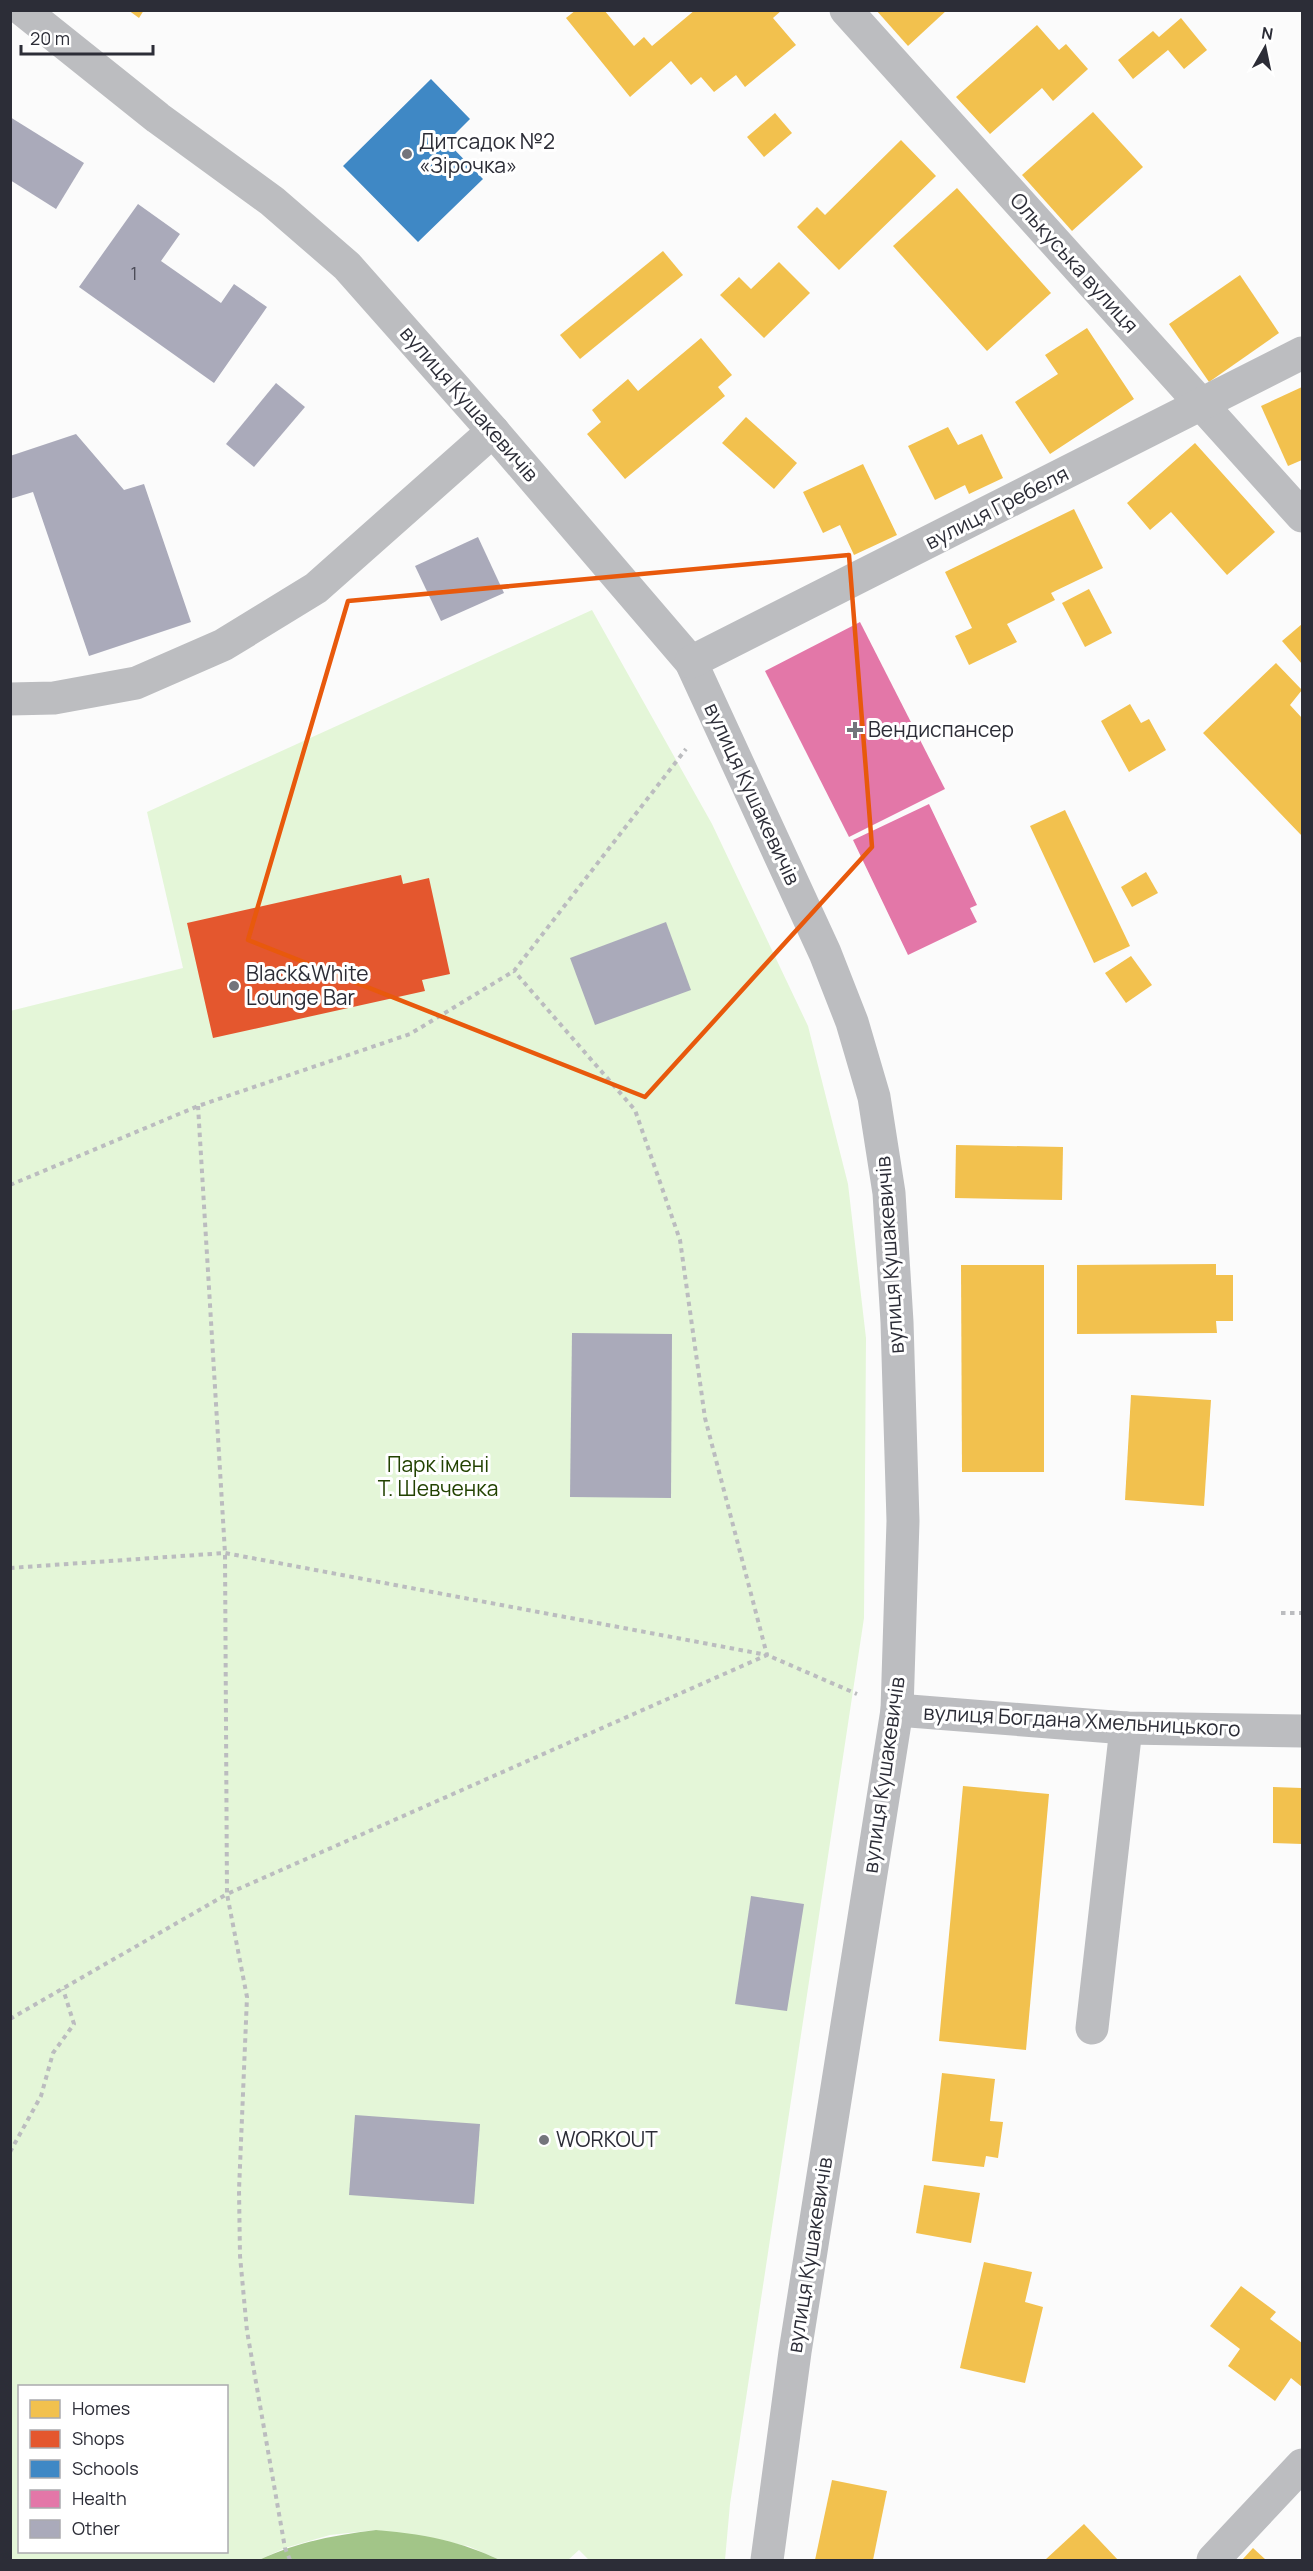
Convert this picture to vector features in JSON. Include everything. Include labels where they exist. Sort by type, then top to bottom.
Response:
[{"type":"street","name":"вулиця Кушакевичів","points":[[23,10],[158,118],[272,201],[347,266],[494,431],[691,663],[825,953],[852,1022],[874,1097],[889,1193],[897,1322],[903,1521],[897,1710],[795,2352],[767,2560]]},
{"type":"street","name":"Олькуська вулиця","points":[[846,10],[1302,516]]},
{"type":"street","name":"вулиця Гребеля","points":[[691,663],[1202,405],[1302,352]]},
{"type":"street","points":[[10,699],[54,698],[136,683],[223,645],[316,588],[494,431]]},
{"type":"street","name":"вулиця Богдана Хмельницького","points":[[897,1710],[1126,1728],[1302,1731]]},
{"type":"street","points":[[1092,2028],[1126,1728]]},
{"type":"street","points":[[1213,2560],[1302,2465]]},
{"type":"path","points":[[10,1185],[198,1106],[410,1034],[514,971],[714,712]]},
{"type":"path","points":[[514,971],[635,1110],[680,1240],[705,1418],[766,1655]]},
{"type":"path","points":[[198,1106],[225,1553],[227,1894],[247,1997],[239,2190],[240,2256],[247,2331],[285,2548],[290,2560]]},
{"type":"path","points":[[10,1568],[225,1553],[766,1655],[897,1710]]},
{"type":"path","points":[[1281,1613],[1302,1613]]},
{"type":"path","points":[[10,2019],[227,1894],[766,1655]]},
{"type":"path","points":[[10,2152],[41,2096],[53,2053],[74,2024],[63,1989]]},
{"type":"highlighted area","points":[[849,555],[872,847],[645,1097],[248,940],[348,601]]},
{"type":"green space","name":"Парк імені Т. Шевченка","points":[[592,610],[712,824],[808,1026],[848,1184],[866,1338],[864,1618],[730,2504],[725,2560],[589,2560],[579,2550],[568,2560],[500,2560],[468,2546],[376,2530],[330,2535],[285,2548],[259,2560],[11,2560],[10,1011],[183,968],[147,812]]},
{"type":"shaded area","points":[[376,2530],[440,2539],[469,2547],[500,2560],[259,2560],[316,2540]]},
{"type":"building: Homes","points":[[128,10],[144,10],[139,18]]},
{"type":"building: Homes","points":[[576,10],[604,10],[634,46],[644,37],[652,46],[695,10],[782,10],[773,18],[796,45],[745,87],[736,75],[714,92],[701,77],[691,85],[671,61],[630,97],[566,18]]},
{"type":"building: Homes","points":[[876,10],[947,10],[908,46]]},
{"type":"building: Homes","points":[[1181,18],[1207,50],[1184,69],[1168,50],[1133,79],[1118,60],[1153,31],[1159,37]]},
{"type":"building: Homes","points":[[1037,25],[1059,50],[1066,44],[1088,69],[1053,101],[1042,88],[990,134],[956,97]]},
{"type":"building: Homes","points":[[1093,112],[1143,167],[1072,231],[1022,175]]},
{"type":"building: Homes","points":[[775,113],[792,133],[764,157],[747,137]]},
{"type":"building: Homes","points":[[901,140],[936,176],[839,270],[797,227],[817,207],[825,215]]},
{"type":"building: Homes","points":[[957,188],[1051,293],[987,351],[893,246]]},
{"type":"building: Homes","points":[[663,251],[683,275],[580,359],[560,335]]},
{"type":"building: Homes","points":[[779,262],[810,293],[764,338],[720,295],[739,277],[751,289]]},
{"type":"building: Homes","points":[[1240,275],[1279,333],[1209,382],[1169,324]]},
{"type":"building: Homes","points":[[1087,328],[1134,399],[1050,454],[1015,402],[1058,374],[1045,355]]},
{"type":"building: Homes","points":[[701,338],[732,375],[718,387],[725,396],[625,479],[587,434],[601,422],[592,410],[628,379],[638,391]]},
{"type":"building: Homes","points":[[1302,387],[1302,460],[1288,466],[1261,406]]},
{"type":"building: Homes","points":[[746,417],[797,463],[774,489],[722,443]]},
{"type":"building: Homes","points":[[948,427],[958,445],[982,434],[1003,478],[969,494],[965,485],[935,500],[908,446]]},
{"type":"building: Homes","points":[[1195,443],[1275,532],[1227,575],[1171,512],[1150,530],[1127,503]]},
{"type":"building: Homes","points":[[863,464],[897,535],[854,555],[840,525],[823,533],[803,492]]},
{"type":"building: Homes","points":[[1074,509],[1103,568],[1051,593],[1055,600],[1007,624],[1017,642],[969,665],[955,636],[972,628],[945,572]]},
{"type":"building: Homes","points":[[1089,589],[1112,633],[1085,647],[1062,603]]},
{"type":"building: Homes","points":[[1302,624],[1302,664],[1282,641]]},
{"type":"building: Homes","points":[[1276,663],[1302,690],[1290,705],[1302,718],[1302,836],[1203,733]]},
{"type":"building: Homes","points":[[1130,704],[1141,723],[1149,719],[1166,750],[1129,772],[1101,721]]},
{"type":"building: Homes","points":[[1065,810],[1130,946],[1094,963],[1030,826]]},
{"type":"building: Homes","points":[[1146,872],[1158,893],[1132,907],[1121,887]]},
{"type":"building: Homes","points":[[1131,956],[1152,985],[1126,1003],[1105,973]]},
{"type":"building: Homes","points":[[956,1145],[1063,1147],[1062,1200],[955,1198]]},
{"type":"building: Homes","points":[[1216,1264],[1216,1275],[1233,1275],[1233,1321],[1216,1321],[1217,1333],[1077,1334],[1077,1265]]},
{"type":"building: Homes","points":[[961,1265],[1044,1265],[1044,1472],[962,1472]]},
{"type":"building: Homes","points":[[1131,1395],[1211,1400],[1204,1506],[1125,1500]]},
{"type":"building: Homes","points":[[963,1786],[1049,1794],[1026,2050],[939,2041]]},
{"type":"building: Homes","points":[[1273,1787],[1302,1788],[1302,1844],[1273,1843]]},
{"type":"building: Homes","points":[[942,2073],[995,2079],[990,2121],[1003,2122],[998,2158],[986,2156],[984,2167],[932,2161]]},
{"type":"building: Homes","points":[[924,2185],[980,2193],[971,2243],[916,2233]]},
{"type":"building: Homes","points":[[984,2262],[1032,2272],[1025,2302],[1043,2307],[1025,2383],[960,2368]]},
{"type":"building: Homes","points":[[1241,2286],[1276,2312],[1270,2319],[1302,2343],[1302,2387],[1291,2378],[1275,2401],[1228,2366],[1240,2349],[1210,2326]]},
{"type":"building: Homes","points":[[832,2480],[887,2491],[873,2560],[815,2560]]},
{"type":"building: Homes","points":[[1084,2524],[1118,2560],[1045,2560]]},
{"type":"building: Homes","points":[[1253,2548],[1266,2560],[1242,2560]]},
{"type":"building: Shops","points":[[401,875],[403,884],[429,878],[450,974],[422,980],[425,991],[213,1038],[187,923]]},
{"type":"building: Schools","name":"Дитсадок №2 «Зірочка»","points":[[431,79],[470,119],[447,142],[483,179],[418,242],[343,166]]},
{"type":"building: Health","name":"Вендиспансер","points":[[860,622],[945,789],[849,837],[765,671]]},
{"type":"building: Health","points":[[929,804],[977,905],[970,908],[977,922],[908,955],[853,840]]},
{"type":"building: Other","points":[[10,117],[84,163],[56,209],[10,180]]},
{"type":"building: Other","points":[[138,204],[180,234],[161,261],[221,303],[234,284],[267,307],[214,383],[79,287]]},
{"type":"building: Other","points":[[276,383],[305,407],[254,467],[226,444]]},
{"type":"building: Other","points":[[76,434],[124,490],[144,484],[191,622],[89,656],[33,492],[10,499],[10,456]]},
{"type":"building: Other","points":[[478,537],[504,593],[441,621],[415,566]]},
{"type":"building: Other","points":[[666,922],[691,990],[595,1025],[570,958]]},
{"type":"building: Other","points":[[572,1333],[672,1334],[671,1498],[570,1497]]},
{"type":"building: Other","points":[[751,1896],[804,1904],[787,2011],[735,2004]]},
{"type":"building: Other","points":[[355,2115],[480,2124],[474,2204],[349,2195]]},
{"type":"place","name":"Дитсадок №2 «Зірочка»","points":[[407,154]]},
{"type":"place","name":"Вендиспансер","points":[[855,730]]},
{"type":"place","name":"Black&White Lounge Bar","points":[[234,986]]},
{"type":"place","name":"WORKOUT","points":[[544,2140]]}]
